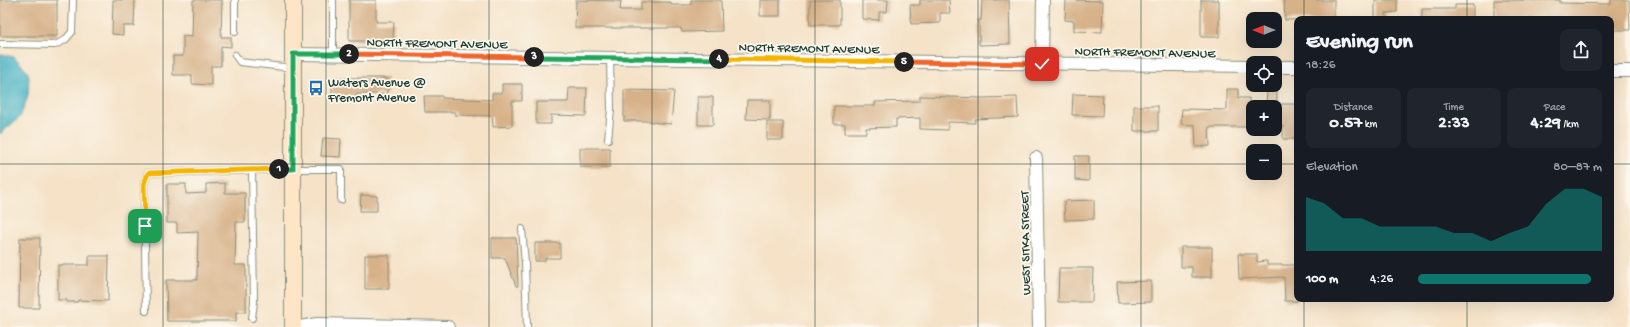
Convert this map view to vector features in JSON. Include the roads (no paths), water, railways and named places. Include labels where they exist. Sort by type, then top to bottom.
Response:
[{"type":"main road","points":[[293,0],[293,327]]},
{"type":"street","points":[[1042,64],[1043,0]]},
{"type":"street","name":"NORTH FREMONT AVENUE","points":[[293,61],[333,54],[1246,66]]},
{"type":"street","points":[[1282,67],[1294,67]]},
{"type":"street","points":[[1614,71],[1630,71]]},
{"type":"street","name":"WEST SITKA STREET","points":[[1036,158],[1039,327]]},
{"type":"street","points":[[300,327],[317,324],[448,327]]},
{"type":"lane","points":[[0,44],[54,45],[64,40],[72,32],[73,0]]},
{"type":"lane","points":[[235,0],[235,32]]},
{"type":"lane","points":[[333,0],[333,54]]},
{"type":"lane","points":[[235,55],[240,62],[293,61]]},
{"type":"lane","points":[[608,139],[611,109],[610,58]]},
{"type":"lane","points":[[146,311],[144,184],[148,173],[341,169],[341,200]]},
{"type":"lane","points":[[252,170],[254,302],[252,318]]},
{"type":"lane","points":[[522,229],[525,263],[527,327]]},
{"type":"water","points":[[0,54],[14,57],[26,69],[29,76],[28,96],[20,117],[0,134]]},
{"type":"place","name":"Waters Avenue @ Fremont Avenue","points":[[316,88]]}]
